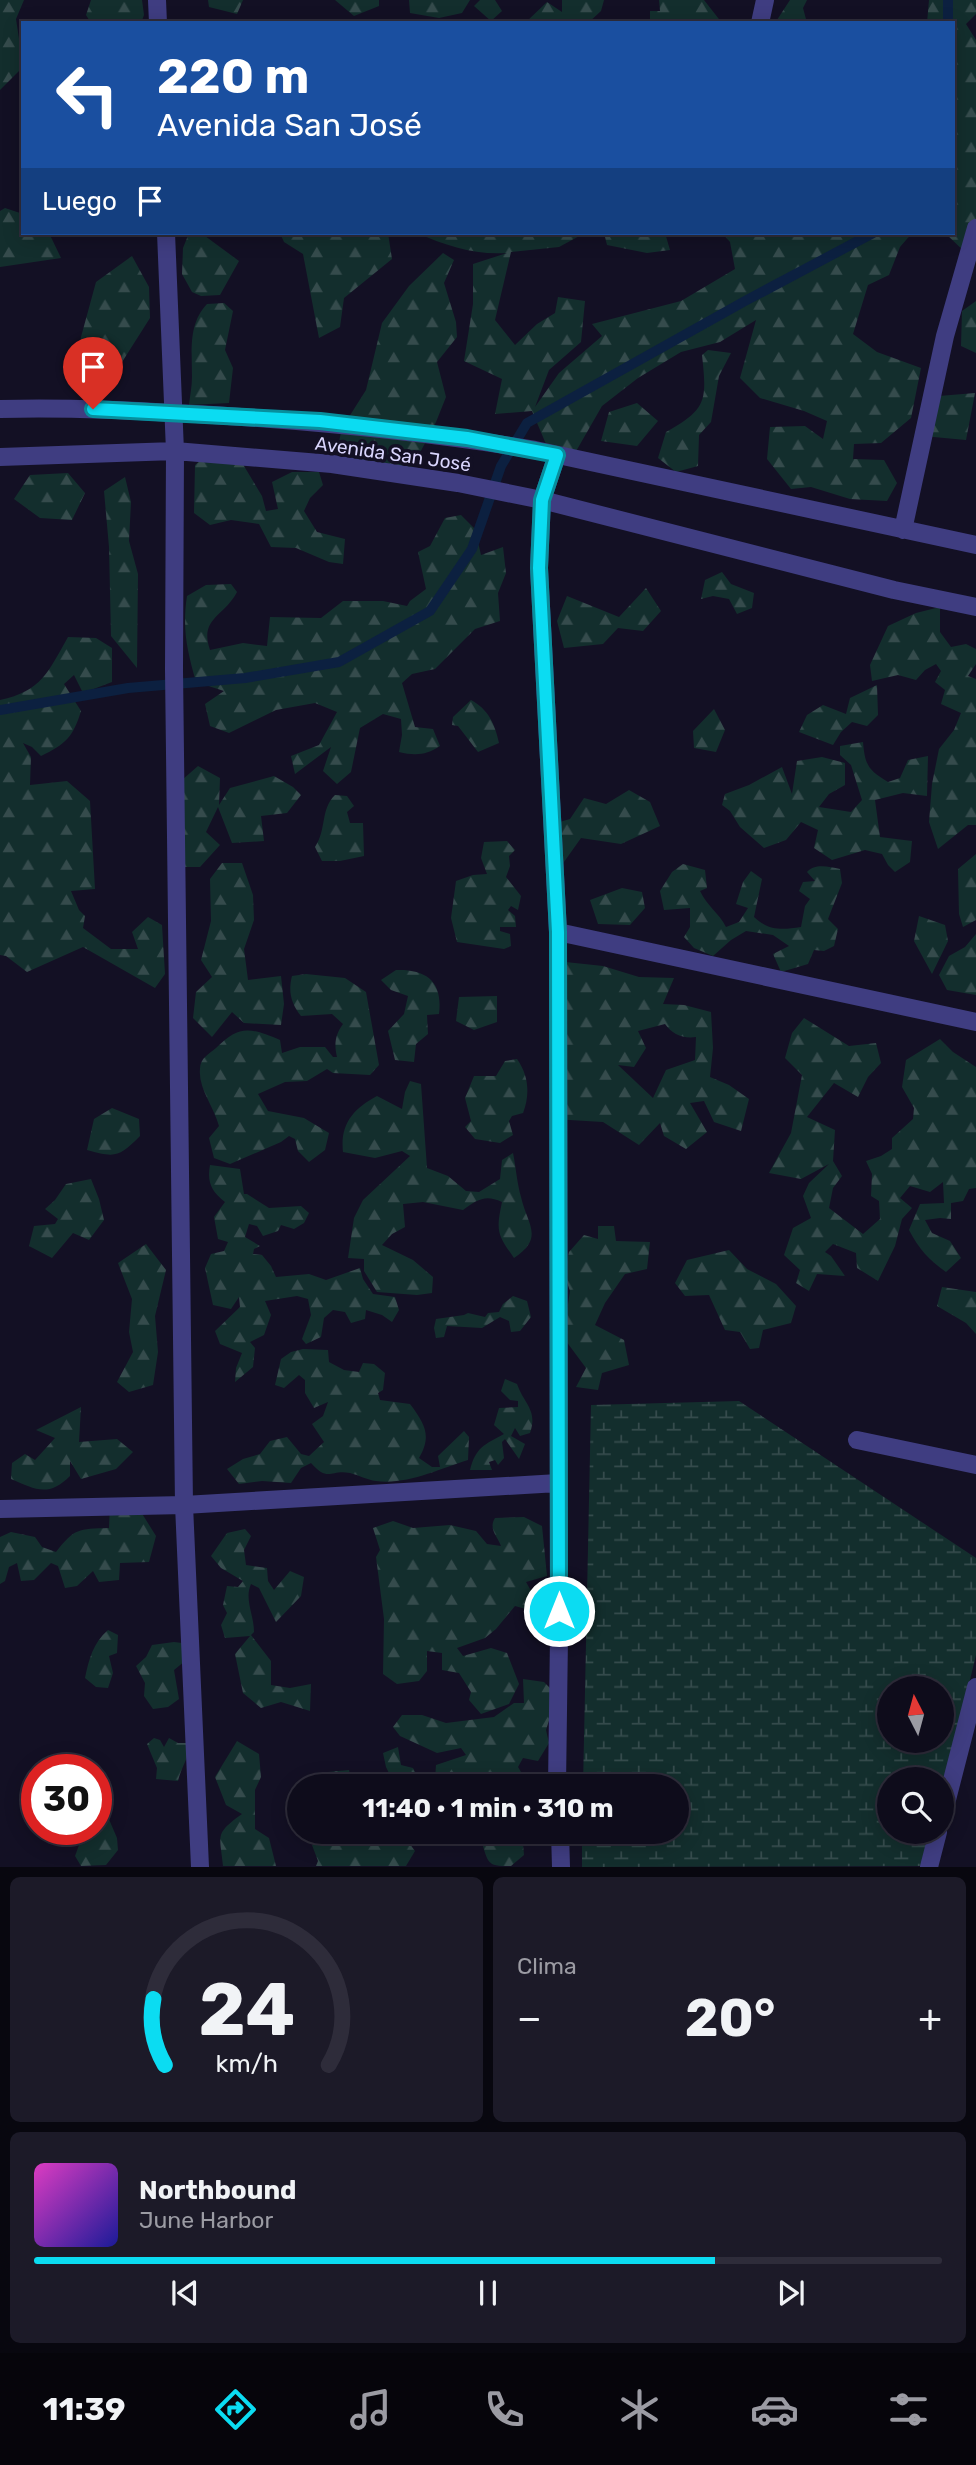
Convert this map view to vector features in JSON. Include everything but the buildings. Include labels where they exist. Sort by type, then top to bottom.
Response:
[{"type":"street","points":[[157,0],[158,21]]},
{"type":"street","points":[[760,21],[765,0]]},
{"type":"street","points":[[903,530],[945,336],[976,228]]},
{"type":"street","points":[[166,235],[175,452],[174,699],[184,1505],[200,1867]]},
{"type":"street","name":"Avenida San José","points":[[0,409],[66,408],[320,421],[467,438],[536,450],[976,545]]},
{"type":"street","name":"Avenida San José","points":[[0,457],[175,452],[332,464],[458,483],[542,500],[894,590],[976,607]]},
{"type":"street","points":[[557,455],[542,500],[539,568],[558,932],[557,1774]]},
{"type":"street","points":[[558,932],[976,1022]]},
{"type":"street","points":[[857,1440],[976,1465]]},
{"type":"street","points":[[0,1509],[184,1505],[558,1483]]},
{"type":"street","points":[[954,1773],[976,1688]]},
{"type":"street","points":[[560,1844],[561,1867]]},
{"type":"street","points":[[929,1867],[935,1844]]},
{"type":"green space","points":[[0,0],[24,0],[16,19],[21,69],[0,90]]},
{"type":"green space","points":[[91,0],[142,0],[144,15],[142,21],[90,21],[86,15]]},
{"type":"green space","points":[[208,0],[243,0],[237,14],[209,7]]},
{"type":"green space","points":[[335,0],[379,0],[379,6],[354,16]]},
{"type":"green space","points":[[409,0],[470,0],[462,13],[439,18],[410,13]]},
{"type":"green space","points":[[480,0],[495,0],[502,11],[491,21],[474,6]]},
{"type":"green space","points":[[562,0],[604,0],[601,11],[590,21],[527,21],[547,2],[562,12]]},
{"type":"green space","points":[[659,0],[704,0],[720,21],[650,21],[650,11],[660,11]]},
{"type":"green space","points":[[790,0],[807,0],[803,8],[806,21],[776,21]]},
{"type":"green space","points":[[929,0],[976,0],[976,14],[966,24],[976,40],[976,237],[967,254],[947,235],[955,235],[955,21],[927,21]]},
{"type":"green space","points":[[5,208],[21,213],[21,235],[50,235],[61,258],[0,267],[0,211]]},
{"type":"green space","points":[[188,235],[205,235],[239,261],[220,295],[201,296],[192,292],[182,274],[183,248]]},
{"type":"green space","points":[[281,235],[388,235],[392,259],[344,298],[340,327],[319,338],[303,254],[284,242]]},
{"type":"green space","points":[[422,235],[581,235],[559,247],[511,252],[495,320],[515,345],[537,324],[555,313],[558,297],[585,301],[581,342],[549,370],[535,407],[559,373],[602,336],[592,324],[681,301],[735,269],[730,242],[724,235],[910,235],[900,247],[889,275],[868,285],[853,334],[877,352],[921,368],[911,418],[881,443],[854,444],[853,459],[884,460],[897,483],[887,501],[850,499],[811,487],[791,489],[767,459],[770,427],[805,426],[823,439],[827,421],[760,398],[740,378],[756,320],[720,342],[681,352],[638,378],[602,406],[575,453],[554,463],[532,411],[495,414],[502,379],[464,361],[473,304],[473,264],[507,253],[483,253]]},
{"type":"green space","points":[[604,235],[666,235],[670,250],[647,253],[607,245]]},
{"type":"green space","points":[[443,253],[454,260],[444,283],[456,322],[457,337],[437,362],[446,397],[412,468],[390,473],[337,451],[342,428],[366,390],[382,323],[409,286]]},
{"type":"green space","points":[[132,256],[149,287],[150,318],[110,381],[76,376],[81,337],[96,282]]},
{"type":"green space","points":[[976,301],[976,353],[961,346],[962,311]]},
{"type":"green space","points":[[224,303],[233,311],[225,350],[233,368],[229,403],[189,405],[192,338],[197,320],[207,304]]},
{"type":"green space","points":[[708,350],[731,353],[719,376],[711,422],[699,435],[698,466],[676,472],[658,458],[666,432],[690,417],[701,402],[704,394],[702,355]]},
{"type":"green space","points":[[975,393],[966,440],[923,436],[939,396]]},
{"type":"green space","points":[[637,403],[658,421],[637,446],[601,441],[609,412]]},
{"type":"green space","points":[[211,452],[241,461],[262,496],[266,511],[278,509],[272,482],[292,472],[319,472],[323,485],[310,498],[304,511],[317,532],[345,539],[343,564],[329,562],[296,548],[271,547],[259,524],[231,520],[210,525],[194,513],[195,465]]},
{"type":"green space","points":[[68,473],[85,493],[72,520],[40,518],[14,499],[30,475]]},
{"type":"green space","points":[[125,477],[131,502],[129,541],[138,574],[137,668],[111,636],[109,547],[104,491]]},
{"type":"green space","points":[[461,515],[475,529],[481,555],[503,547],[506,573],[498,593],[500,621],[475,629],[435,669],[412,674],[402,683],[415,727],[433,729],[440,746],[421,754],[399,752],[401,719],[383,714],[360,728],[351,772],[337,784],[323,771],[331,747],[295,774],[291,756],[319,745],[337,712],[315,703],[276,710],[229,733],[210,726],[205,704],[224,691],[196,682],[186,639],[187,596],[206,585],[231,584],[237,592],[210,624],[207,639],[210,650],[243,643],[267,646],[270,617],[321,618],[343,601],[383,601],[407,606],[426,589],[418,552],[430,546],[445,518]]},
{"type":"green space","points":[[722,572],[731,584],[754,593],[752,608],[737,614],[729,599],[713,596],[701,599],[705,580]]},
{"type":"green space","points":[[646,588],[661,611],[643,631],[618,628],[603,644],[564,648],[557,621],[567,596],[619,617]]},
{"type":"green space","points":[[940,607],[940,632],[951,647],[966,644],[976,649],[976,664],[968,676],[976,679],[976,825],[968,825],[938,849],[929,822],[932,784],[939,749],[954,730],[961,713],[941,704],[945,690],[935,682],[941,671],[936,664],[925,670],[916,680],[898,675],[872,681],[870,665],[888,626],[916,613]]},
{"type":"green space","points":[[68,637],[96,638],[112,648],[112,682],[83,693],[74,675],[64,684],[81,711],[78,720],[67,739],[41,756],[23,743],[31,757],[30,785],[67,781],[90,801],[95,889],[71,891],[79,910],[85,916],[83,928],[111,949],[138,949],[132,932],[148,917],[162,925],[165,974],[155,988],[83,947],[27,972],[6,956],[0,955],[0,700],[35,685],[49,670]]},
{"type":"green space","points":[[877,685],[878,715],[867,726],[852,722],[841,732],[833,745],[799,732],[807,715],[823,705],[846,714],[850,698]]},
{"type":"green space","points":[[471,700],[490,718],[499,743],[478,752],[458,726],[452,725],[453,717]]},
{"type":"green space","points":[[714,709],[725,730],[716,752],[694,748],[693,731]]},
{"type":"green space","points":[[863,742],[869,766],[888,782],[900,778],[908,760],[928,756],[927,796],[903,793],[875,800],[880,837],[912,841],[910,862],[895,872],[882,854],[865,850],[832,860],[814,848],[818,830],[801,822],[786,840],[764,848],[740,827],[730,811],[722,805],[725,794],[749,785],[782,767],[792,794],[797,761],[822,757],[845,763],[845,785],[829,794],[819,807],[851,812],[862,800],[851,765],[840,755],[840,746]]},
{"type":"green space","points":[[198,766],[220,778],[219,805],[230,788],[274,776],[301,795],[287,813],[261,816],[264,841],[232,843],[218,807],[206,832],[220,845],[200,867],[176,867],[182,780]]},
{"type":"green space","points":[[629,790],[650,802],[660,826],[621,844],[581,838],[554,876],[546,826],[570,819],[584,798],[606,804]]},
{"type":"green space","points":[[335,795],[347,796],[354,806],[347,812],[350,823],[363,823],[364,856],[340,861],[322,861],[315,847],[327,807]]},
{"type":"green space","points":[[507,841],[515,850],[509,856],[510,866],[506,877],[521,896],[518,910],[511,906],[508,910],[515,916],[516,927],[500,927],[500,931],[510,934],[511,946],[504,949],[457,942],[451,918],[456,881],[473,875],[487,874],[481,858],[484,842]]},
{"type":"green space","points":[[976,854],[976,920],[963,927],[959,914],[958,869]]},
{"type":"green space","points":[[222,863],[242,863],[253,895],[254,920],[244,949],[248,980],[281,976],[284,1004],[281,1025],[244,1023],[232,1012],[212,1037],[193,1018],[196,992],[212,977],[201,960],[211,921],[210,879]]},
{"type":"green space","points":[[683,864],[705,870],[707,888],[700,891],[726,927],[739,922],[748,908],[736,904],[743,882],[751,871],[762,879],[754,917],[765,925],[782,929],[801,927],[805,906],[810,899],[799,891],[803,882],[815,881],[807,872],[818,867],[840,869],[842,883],[828,919],[838,929],[834,946],[824,951],[814,950],[808,964],[781,972],[773,954],[789,946],[773,935],[746,931],[713,956],[694,948],[684,937],[690,927],[690,908],[664,910],[660,891],[672,872]]},
{"type":"green space","points":[[622,888],[642,892],[645,908],[630,925],[598,924],[590,900]]},
{"type":"green space","points":[[919,916],[945,925],[948,941],[932,974],[914,941]]},
{"type":"green space","points":[[976,934],[976,995],[947,990],[939,975],[949,956],[965,947]]},
{"type":"green space","points":[[556,961],[603,966],[639,977],[674,978],[663,1004],[684,1005],[711,1012],[713,1048],[710,1077],[729,1085],[749,1099],[741,1131],[714,1122],[704,1101],[690,1103],[707,1132],[686,1149],[664,1136],[660,1123],[639,1145],[603,1122],[553,1119]],"holes":[[[665,1024],[682,1036],[696,1037],[695,1060],[666,1070],[653,1098],[618,1065],[634,1067],[646,1048],[638,1031]]]},
{"type":"green space","points":[[396,970],[416,972],[431,980],[440,1003],[439,1014],[427,1015],[428,1034],[416,1044],[414,1062],[395,1060],[388,1031],[404,1014],[408,996],[391,990],[381,980]]},
{"type":"green space","points":[[306,974],[345,978],[366,992],[379,1065],[370,1075],[333,1073],[327,1069],[307,1081],[285,1082],[258,1094],[268,1111],[304,1118],[329,1133],[325,1150],[309,1162],[298,1151],[295,1139],[289,1136],[230,1164],[214,1158],[209,1138],[219,1126],[201,1083],[200,1065],[224,1040],[239,1032],[253,1031],[280,1040],[282,1053],[300,1047],[325,1047],[333,1057],[337,1057],[336,1040],[343,1024],[332,1014],[301,1016],[293,1002],[290,992],[292,976]]},
{"type":"green space","points":[[497,996],[497,1022],[474,1030],[456,1021],[459,997]]},
{"type":"green space","points":[[804,1018],[849,1046],[876,1043],[881,1063],[868,1077],[858,1097],[834,1083],[807,1117],[835,1130],[833,1161],[842,1176],[833,1188],[829,1208],[863,1234],[880,1219],[879,1201],[871,1196],[872,1174],[866,1161],[892,1149],[892,1138],[913,1119],[914,1108],[902,1087],[906,1060],[940,1039],[953,1052],[976,1067],[976,1188],[969,1189],[963,1201],[951,1203],[951,1219],[925,1220],[932,1233],[950,1241],[961,1258],[946,1272],[925,1254],[909,1230],[920,1204],[944,1203],[943,1182],[930,1192],[910,1186],[900,1198],[912,1208],[902,1219],[895,1246],[878,1281],[857,1268],[856,1253],[833,1244],[825,1252],[845,1276],[817,1274],[809,1291],[796,1283],[800,1270],[784,1255],[793,1228],[811,1218],[803,1196],[809,1183],[829,1164],[801,1179],[769,1173],[791,1133],[802,1075],[785,1058],[792,1033]]},
{"type":"green space","points":[[517,1059],[526,1079],[527,1099],[523,1113],[512,1116],[509,1121],[513,1135],[500,1143],[475,1139],[465,1127],[471,1121],[465,1098],[474,1076],[496,1076],[505,1061]]},
{"type":"green space","points":[[410,1081],[421,1084],[427,1168],[448,1176],[466,1191],[479,1192],[500,1179],[502,1160],[513,1153],[531,1230],[529,1244],[514,1258],[499,1232],[502,1202],[491,1198],[481,1199],[463,1210],[423,1202],[403,1204],[405,1227],[392,1234],[382,1245],[413,1260],[433,1277],[432,1293],[417,1295],[377,1292],[364,1271],[364,1259],[348,1258],[354,1218],[363,1200],[410,1156],[402,1151],[375,1158],[343,1152],[346,1125],[355,1112],[377,1096],[402,1109]]},
{"type":"green space","points":[[112,1108],[139,1119],[140,1136],[116,1154],[87,1150],[94,1119]]},
{"type":"green space","points":[[210,1165],[240,1169],[244,1194],[269,1208],[301,1206],[309,1213],[304,1223],[294,1229],[281,1225],[278,1231],[263,1236],[257,1226],[249,1224],[245,1237],[260,1246],[254,1249],[253,1254],[262,1255],[276,1277],[309,1274],[326,1280],[360,1268],[363,1279],[373,1294],[395,1297],[399,1310],[392,1322],[382,1315],[366,1310],[365,1319],[351,1323],[345,1312],[333,1310],[324,1318],[321,1337],[306,1344],[302,1339],[311,1315],[308,1299],[297,1296],[265,1301],[271,1315],[264,1335],[250,1342],[255,1348],[253,1367],[235,1382],[236,1368],[242,1353],[220,1344],[215,1331],[240,1307],[239,1297],[231,1309],[213,1305],[205,1268],[211,1254],[224,1251],[228,1242],[218,1239],[214,1217],[225,1202],[211,1186]]},
{"type":"green space","points":[[91,1179],[104,1220],[89,1240],[73,1233],[52,1258],[29,1246],[34,1226],[55,1224],[58,1219],[45,1209],[66,1184]]},
{"type":"green space","points":[[598,1226],[614,1226],[616,1241],[650,1242],[647,1269],[625,1274],[605,1303],[595,1325],[624,1340],[629,1365],[602,1373],[598,1390],[576,1387],[586,1368],[563,1337],[570,1291],[564,1274],[569,1252],[584,1235],[598,1239]]},
{"type":"green space","points":[[146,1244],[166,1270],[155,1316],[158,1352],[153,1385],[129,1392],[117,1382],[133,1352],[129,1332],[132,1299],[118,1263]]},
{"type":"green space","points":[[729,1250],[747,1269],[776,1284],[796,1306],[791,1323],[763,1330],[759,1348],[750,1349],[740,1332],[725,1330],[709,1295],[685,1296],[675,1283],[687,1260]]},
{"type":"green space","points":[[942,1287],[976,1292],[976,1334],[966,1323],[937,1306]]},
{"type":"green space","points":[[513,1296],[527,1301],[531,1317],[520,1331],[511,1332],[509,1321],[500,1317],[482,1328],[447,1326],[444,1337],[436,1338],[436,1319],[468,1313],[485,1317],[488,1313],[499,1312],[503,1304]]},
{"type":"green space","points":[[303,1349],[328,1350],[329,1362],[344,1370],[359,1372],[363,1363],[374,1364],[385,1373],[383,1390],[378,1393],[380,1400],[410,1404],[423,1424],[426,1437],[419,1458],[432,1467],[440,1467],[438,1456],[464,1431],[469,1437],[468,1460],[399,1481],[369,1480],[343,1472],[326,1474],[311,1463],[301,1468],[291,1483],[262,1481],[239,1484],[227,1469],[243,1459],[260,1454],[270,1441],[287,1437],[301,1454],[309,1456],[324,1442],[312,1424],[323,1416],[328,1402],[314,1408],[305,1393],[305,1380],[299,1375],[284,1388],[275,1385],[281,1359],[291,1352]]},
{"type":"green space","points":[[505,1379],[517,1384],[529,1407],[532,1418],[530,1433],[520,1436],[515,1428],[511,1436],[525,1444],[519,1459],[505,1439],[502,1442],[504,1458],[498,1465],[495,1460],[489,1462],[492,1470],[470,1470],[475,1456],[482,1448],[504,1434],[494,1425],[499,1408],[518,1407],[518,1401],[510,1400],[501,1391]]},
{"type":"green space","points":[[739,1401],[976,1558],[976,1655],[954,1746],[954,1676],[877,1676],[877,1754],[952,1754],[949,1767],[877,1767],[877,1844],[929,1844],[924,1866],[582,1867],[582,1844],[689,1844],[689,1774],[583,1774],[591,1405]]},
{"type":"green space","points":[[81,1407],[79,1442],[117,1439],[133,1452],[116,1469],[81,1479],[70,1461],[70,1476],[48,1489],[41,1490],[11,1479],[12,1463],[25,1454],[35,1460],[55,1438],[36,1430]]},
{"type":"green space","points":[[136,1504],[156,1536],[149,1562],[120,1563],[119,1580],[99,1582],[93,1571],[77,1586],[65,1588],[58,1566],[51,1563],[34,1580],[21,1581],[17,1563],[9,1567],[5,1581],[0,1584],[0,1537],[11,1532],[35,1537],[42,1547],[56,1552],[78,1531],[109,1528],[110,1505]]},
{"type":"green space","points":[[524,1517],[542,1526],[547,1576],[526,1582],[534,1596],[542,1601],[544,1614],[515,1606],[485,1638],[457,1648],[463,1656],[491,1648],[507,1653],[519,1684],[509,1704],[481,1714],[469,1700],[471,1692],[459,1673],[442,1670],[442,1653],[427,1651],[427,1671],[419,1681],[397,1684],[383,1674],[384,1619],[376,1557],[380,1550],[373,1528],[393,1521],[413,1528],[450,1525],[476,1531],[487,1544],[501,1546],[493,1529],[495,1518]]},
{"type":"green space","points":[[245,1529],[251,1536],[244,1550],[246,1565],[267,1568],[268,1581],[274,1590],[290,1571],[304,1577],[301,1596],[276,1622],[259,1588],[251,1584],[249,1601],[254,1626],[251,1635],[271,1661],[271,1685],[290,1688],[311,1684],[310,1711],[281,1702],[261,1708],[243,1693],[235,1654],[250,1636],[225,1638],[221,1625],[227,1613],[223,1605],[227,1586],[238,1587],[243,1581],[221,1568],[211,1556],[227,1533]]},
{"type":"green space","points":[[108,1630],[118,1635],[117,1653],[109,1656],[113,1673],[108,1688],[96,1687],[85,1678],[92,1652]]},
{"type":"green space","points":[[182,1643],[185,1661],[174,1670],[179,1699],[168,1707],[153,1709],[144,1696],[145,1683],[136,1666],[146,1657],[152,1645]]},
{"type":"green space","points":[[523,1679],[544,1682],[557,1695],[546,1730],[549,1743],[538,1761],[523,1758],[518,1767],[522,1774],[435,1774],[436,1765],[466,1755],[461,1748],[437,1753],[400,1736],[393,1727],[402,1715],[422,1715],[446,1723],[494,1717],[514,1703],[524,1703]]},
{"type":"green space","points":[[154,1738],[160,1740],[164,1747],[169,1738],[178,1743],[189,1743],[178,1781],[156,1779],[157,1768],[147,1744]]},
{"type":"green space","points":[[237,1741],[259,1754],[261,1777],[255,1790],[255,1829],[269,1838],[276,1866],[223,1866],[221,1836],[227,1826],[242,1814],[226,1805],[215,1777]]},
{"type":"green space","points":[[398,1747],[401,1765],[413,1768],[416,1774],[390,1774],[383,1753]]},
{"type":"green space","points":[[349,1770],[350,1774],[327,1774]]},
{"type":"green space","points":[[112,1826],[118,1850],[106,1865],[81,1866],[75,1856],[79,1845],[112,1845]]},
{"type":"green space","points":[[410,1844],[415,1851],[406,1866],[316,1866],[318,1861],[312,1845]]},
{"type":"green space","points":[[482,1844],[523,1844],[524,1855],[511,1866],[492,1864]]},
{"type":"waterway","points":[[948,0],[948,21]]},
{"type":"waterway","points":[[0,710],[128,688],[245,678],[339,662],[430,611],[472,549],[501,466],[527,423],[869,235]]},
{"type":"route","points":[[93,409],[320,421],[467,438],[557,455],[542,500],[539,568],[558,932],[559,1611]]}]
